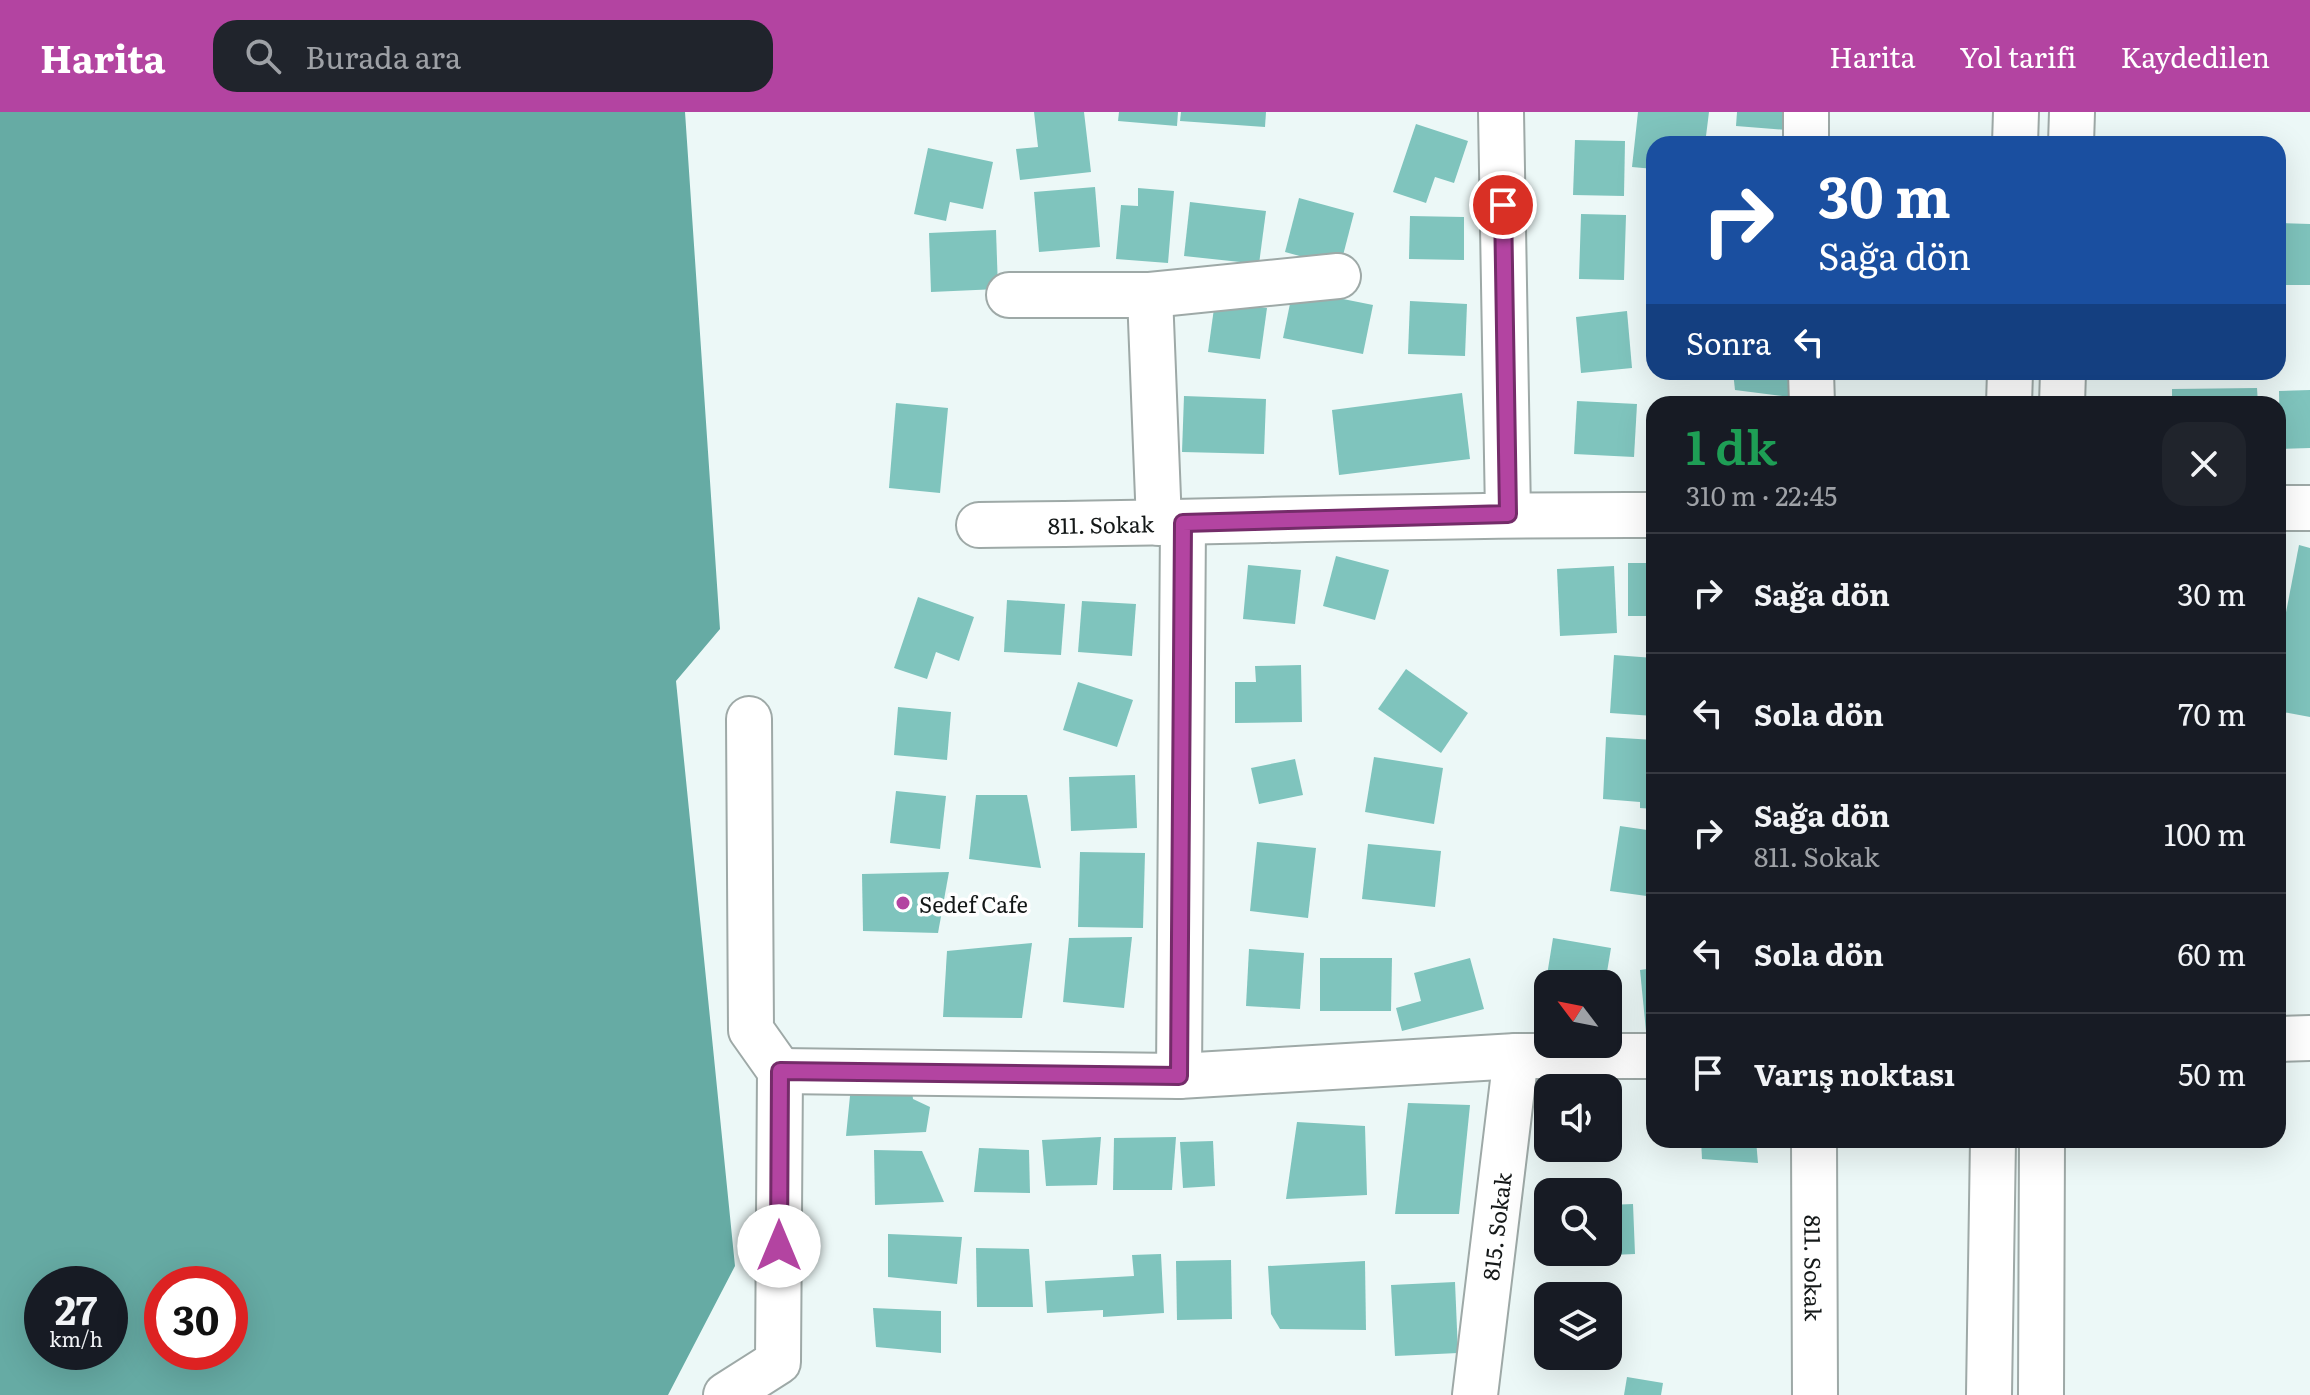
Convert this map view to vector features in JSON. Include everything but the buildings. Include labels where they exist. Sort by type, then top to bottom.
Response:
[{"type":"street","points":[[1501,112],[1508,514]]},
{"type":"street","points":[[1806,112],[1806,136]]},
{"type":"street","points":[[2015,136],[2016,112]]},
{"type":"street","points":[[2071,136],[2072,112]]},
{"type":"street","points":[[1009,295],[1150,295],[1338,276]]},
{"type":"street","points":[[1150,295],[1171,523],[1179,1076]]},
{"type":"street","points":[[2286,508],[2310,508]]},
{"type":"street","name":"811. Sokak","points":[[979,525],[1508,514],[1646,515]]},
{"type":"street","points":[[726,1395],[778,1362],[780,1071],[751,1030],[749,719]]},
{"type":"street","points":[[2286,1039],[2310,1038]]},
{"type":"street","points":[[780,1071],[1179,1076],[1516,1056],[1646,1056]]},
{"type":"street","name":"815. Sokak","points":[[1474,1395],[1516,1056]]},
{"type":"street","name":"811. Sokak","points":[[1814,1148],[1815,1395]]},
{"type":"street","points":[[1989,1395],[1993,1148]]},
{"type":"street","points":[[2041,1395],[2042,1148]]},
{"type":"water","points":[[0,112],[685,112],[720,629],[676,681],[735,1266],[668,1395],[0,1395]]},
{"type":"place","name":"Sedef Cafe","points":[[903,903]]},
{"type":"route","points":[[779,1246],[780,1071],[1179,1076],[1183,523],[1508,514],[1503,205]]}]
